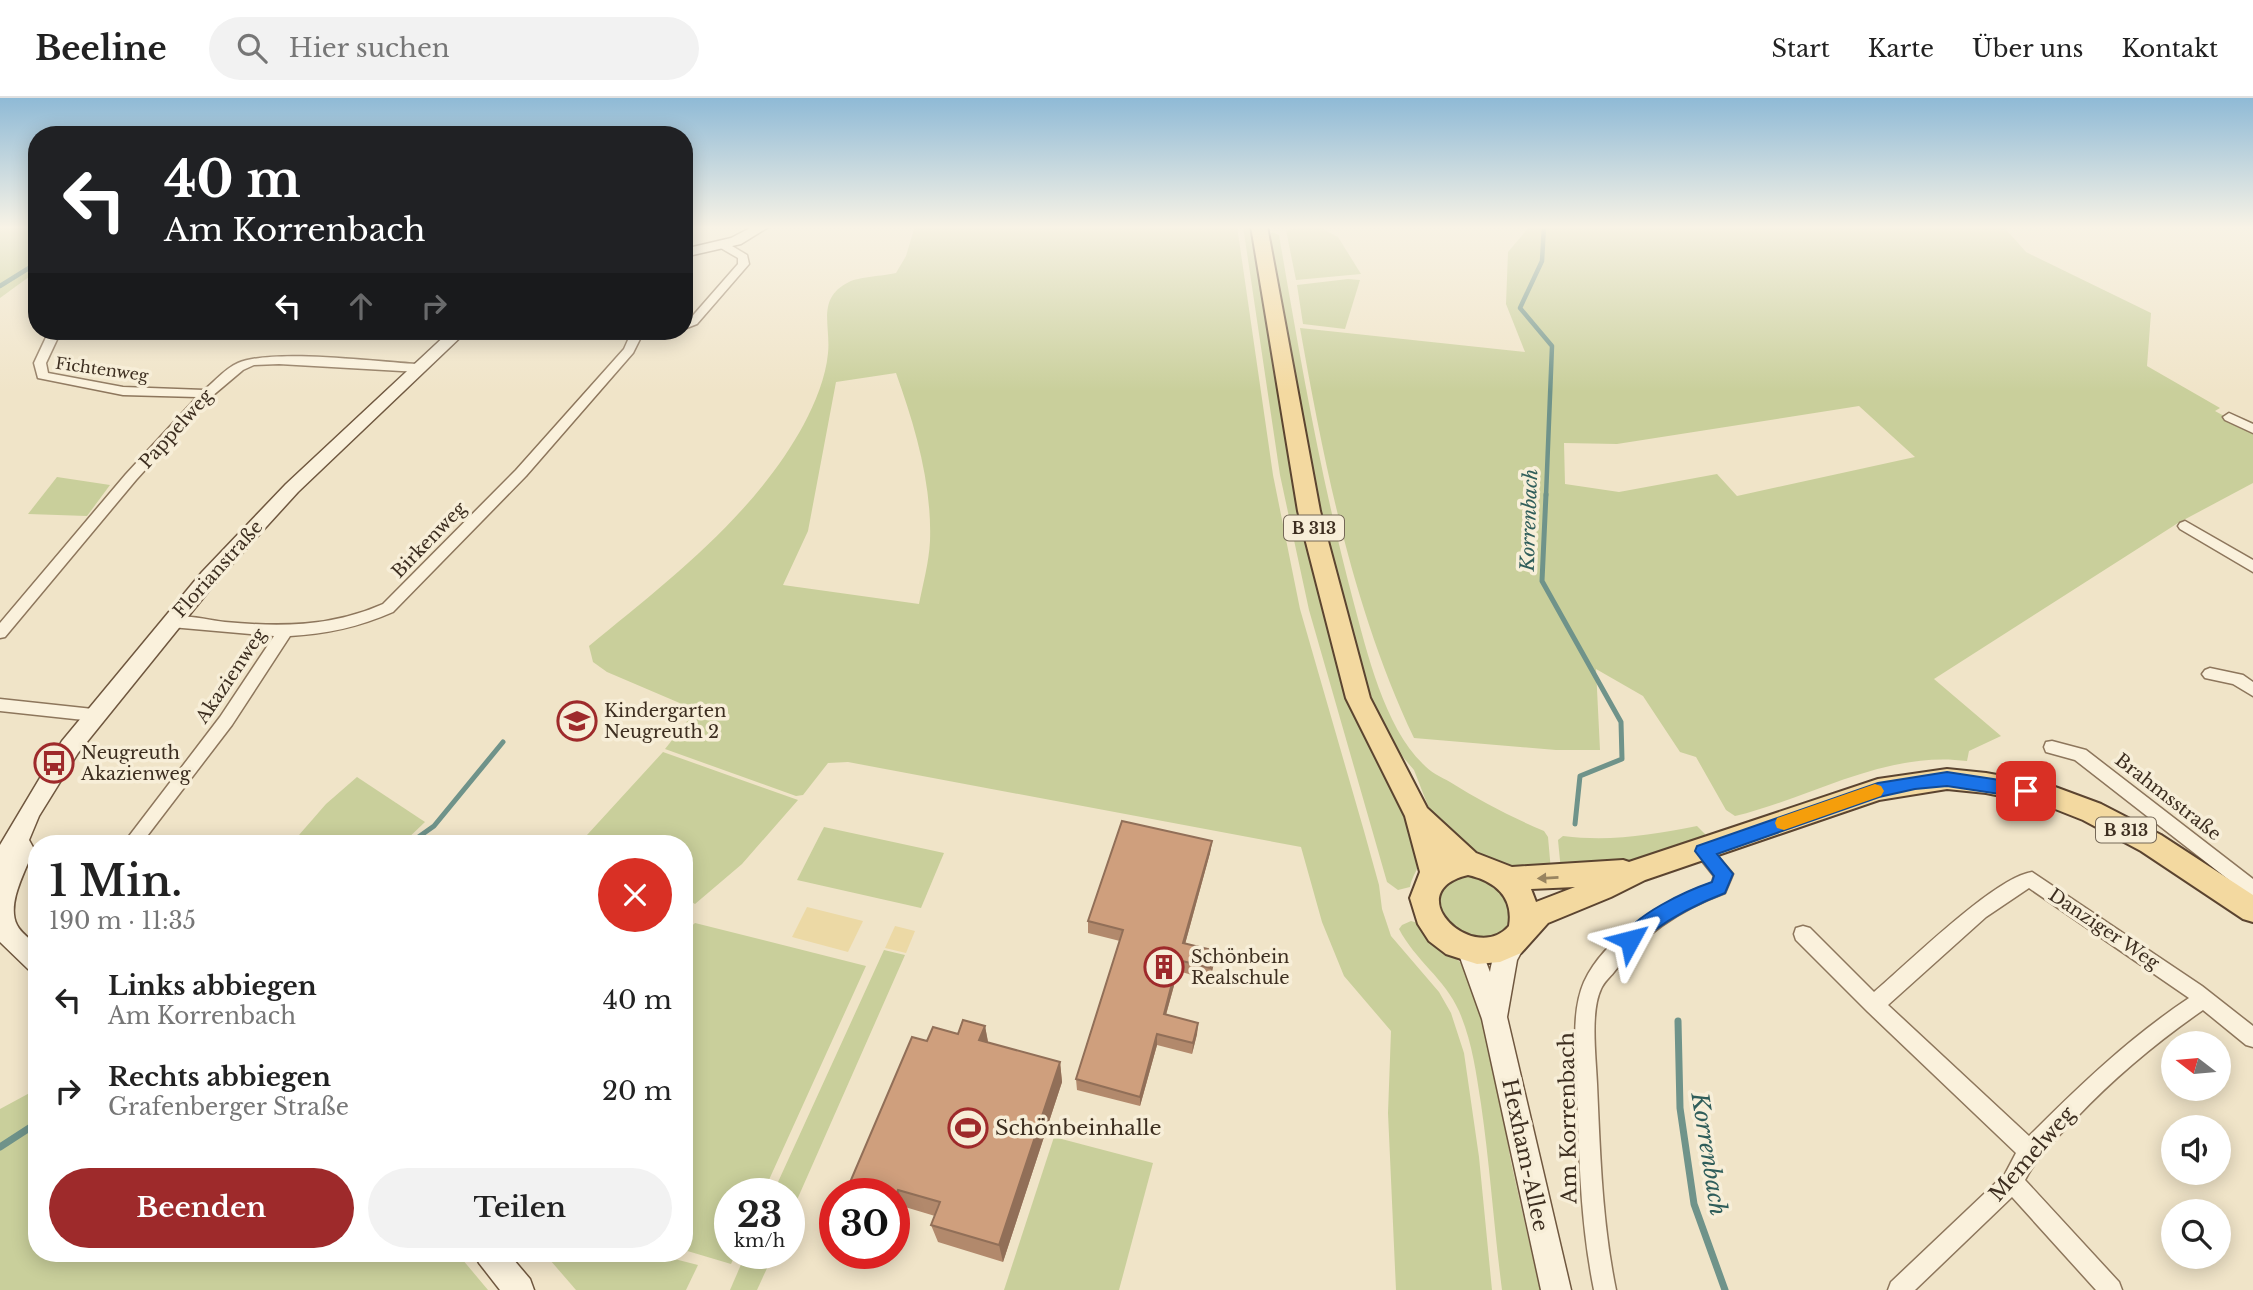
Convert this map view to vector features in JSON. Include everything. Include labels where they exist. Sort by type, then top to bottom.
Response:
[{"type":"main road","name":"B 313","points":[[1269,282],[1310,511],[1358,698],[1418,816],[1434,874]]},
{"type":"main road","name":"B 313","points":[[1520,934],[1538,914],[1601,889],[1637,871],[1878,790],[1947,779],[1986,783],[2047,795],[2092,812],[2151,844],[2253,910]]},
{"type":"main road","name":"B 313","points":[[1418,816],[1468,863]]},
{"type":"main road","points":[[1468,863],[1495,871],[1507,878],[1523,900],[1526,915],[1520,934],[1503,948],[1488,951],[1469,949],[1441,935],[1424,909],[1423,896],[1434,874],[1455,864],[1468,863]]},
{"type":"main road","name":"B 313","points":[[1507,878],[1637,871]]},
{"type":"street","points":[[693,321],[728,282]]},
{"type":"street","name":"Fichtenweg","points":[[51,340],[39,370],[49,378],[123,391],[206,394]]},
{"type":"street","name":"Florianstraße","points":[[0,864],[17,840],[45,786],[93,715],[216,569],[286,494],[449,340]]},
{"type":"street","name":"Birkenweg","points":[[171,622],[286,629],[343,623],[376,615],[388,608],[513,481],[629,350],[634,340]]},
{"type":"street","name":"Pappelweg","points":[[0,633],[131,477],[206,394],[239,368],[265,360],[362,362],[419,368]]},
{"type":"street","points":[[2229,416],[2253,429]]},
{"type":"street","points":[[2185,526],[2251,564]]},
{"type":"street","name":"Akazienweg","points":[[138,835],[218,731],[286,629]]},
{"type":"street","points":[[2210,674],[2237,679],[2253,690]]},
{"type":"street","points":[[0,705],[93,715]]},
{"type":"street","name":"Brahmsstraße","points":[[2052,747],[2080,755],[2253,889]]},
{"type":"street","name":"Florianstraße","points":[[1,900],[22,849],[17,840]]},
{"type":"street","name":"Am Korrenbach","points":[[1605,1290],[1594,1226],[1589,1161],[1586,1044],[1592,987],[1616,953],[1643,927],[1692,897],[1719,888],[1724,874],[1703,851]]},
{"type":"street","name":"Danziger Weg","points":[[1874,1005],[1980,911],[2024,881],[2032,880],[2204,999]]},
{"type":"street","points":[[1,900],[4,927],[17,945],[28,954]]},
{"type":"street","name":"Hexham-Allee","points":[[1495,1019],[1505,958],[1520,934]]},
{"type":"street","points":[[1803,934],[2029,1151]]},
{"type":"street","name":"Hexham-Allee","points":[[1469,949],[1495,1019],[1556,1290]]},
{"type":"street","points":[[2204,999],[2253,1038]]},
{"type":"street","name":"Memelweg","points":[[1899,1290],[2013,1182],[2029,1151],[2103,1076],[2160,1028],[2204,999]]},
{"type":"street","points":[[2013,1182],[2111,1290]]},
{"type":"street","points":[[496,1262],[519,1290]]},
{"type":"green space","points":[[0,282],[22,282],[0,298]]},
{"type":"green space","points":[[849,282],[1245,282],[1273,475],[1300,609],[1379,885],[1382,909],[1391,936],[1439,992],[1451,1013],[1464,1053],[1479,1157],[1492,1290],[1396,1290],[1388,1113],[1391,1031],[1344,976],[1322,922],[1301,847],[848,762],[828,763],[803,795],[796,796],[665,749],[696,710],[607,672],[593,662],[589,646],[707,545],[761,488],[784,457],[808,416],[822,380],[828,353],[829,304],[832,296]],"holes":[[[896,373],[916,434],[930,520],[928,557],[919,604],[783,585],[808,531],[836,382]]]},
{"type":"green space","points":[[1251,282],[1266,282],[1349,700],[1371,748],[1413,826],[1417,839],[1420,857],[1410,887],[1398,890],[1387,882],[1309,610],[1280,475]]},
{"type":"green space","points":[[1277,282],[1287,282],[1341,555],[1371,665],[1387,709],[1409,748],[1429,769],[1484,802],[1544,831],[1548,837],[1551,871],[1508,867],[1468,848],[1444,827],[1428,806],[1414,770],[1390,742],[1367,690],[1318,511],[1297,406]]},
{"type":"green space","points":[[1360,282],[1345,329],[1303,324],[1297,285]]},
{"type":"green space","points":[[1507,282],[2087,282],[2151,313],[2147,366],[2220,408],[2215,411],[2253,432],[2253,483],[2178,523],[1934,679],[2001,736],[1969,751],[1967,761],[1937,759],[1907,762],[1849,778],[1735,816],[1726,810],[1696,757],[1680,752],[1643,696],[1596,669],[1600,750],[1556,750],[1414,738],[1374,639],[1358,588],[1331,485],[1300,328],[1525,352],[1506,304]],"holes":[[[1859,406],[1915,457],[1737,496],[1717,474],[1619,492],[1565,484],[1564,443],[1617,444]]]},
{"type":"green space","points":[[57,477],[110,485],[87,516],[28,514]]},
{"type":"green space","points":[[663,752],[798,800],[742,864],[695,904],[693,835],[587,835]]},
{"type":"green space","points":[[357,777],[425,822],[411,835],[299,835],[326,804]]},
{"type":"green space","points":[[1697,826],[1705,834],[1704,839],[1631,861],[1561,871],[1558,840],[1563,836],[1630,837]]},
{"type":"green space","points":[[824,827],[944,853],[921,908],[797,880]]},
{"type":"green space","points":[[1476,873],[1507,893],[1512,925],[1492,939],[1483,941],[1467,937],[1439,919],[1436,888],[1442,880]]},
{"type":"green space","points":[[1411,921],[1418,923],[1463,965],[1477,998],[1492,1052],[1511,1162],[1540,1290],[1502,1290],[1484,1127],[1470,1045],[1453,1000],[1399,929]]},
{"type":"green space","points":[[695,923],[866,966],[770,1178],[714,1178],[714,1259],[693,1253],[693,925]]},
{"type":"green space","points":[[884,950],[905,955],[805,1182],[805,1178],[780,1178]]},
{"type":"green space","points":[[28,1094],[28,1262],[465,1262],[488,1290],[0,1290],[0,1109]]},
{"type":"green space","points":[[1054,1137],[1153,1163],[1119,1290],[1004,1290]]},
{"type":"green space","points":[[552,1262],[686,1262],[698,1265],[686,1290],[576,1290]]},
{"type":"green space","points":[[739,1269],[767,1269],[757,1290],[730,1290]]},
{"type":"sand","points":[[807,907],[863,921],[848,952],[792,937]]},
{"type":"sand","points":[[895,926],[915,931],[906,953],[885,948]]},
{"type":"building","name":"Schönbein Realschule","points":[[1122,821],[1212,841],[1183,943],[1216,951],[1211,968],[1178,960],[1164,1014],[1198,1023],[1193,1043],[1157,1034],[1140,1097],[1076,1079],[1123,930],[1088,921]]},
{"type":"building","name":"Schönbeinhalle","points":[[963,1020],[985,1026],[979,1040],[1060,1062],[999,1245],[931,1225],[940,1202],[910,1193],[910,1178],[852,1178],[912,1037],[927,1041],[933,1027],[958,1034]]},
{"type":"waterway","points":[[0,286],[7,282]]},
{"type":"waterway","name":"Korrenbach","points":[[1532,282],[1520,308],[1552,346],[1546,496]]},
{"type":"waterway","name":"Korrenbach","points":[[1546,494],[1542,581],[1621,722],[1622,759],[1580,776],[1575,824]]},
{"type":"waterway","points":[[421,835],[434,826],[503,742]]},
{"type":"waterway","name":"Korrenbach","points":[[1678,1021],[1680,1108],[1694,1204],[1725,1290]]},
{"type":"waterway","points":[[0,1147],[28,1129]]},
{"type":"slow traffic","points":[[1784,823],[1875,791]]},
{"type":"place","name":"Kindergarten Neugreuth 2","points":[[577,721]]},
{"type":"place","name":"Neugreuth Akazienweg","points":[[54,763]]},
{"type":"place","name":"Schönbein Realschule","points":[[1164,967]]},
{"type":"place","name":"Schönbeinhalle","points":[[968,1128]]},
{"type":"route","points":[[1630,940],[1643,927],[1692,897],[1719,888],[1724,874],[1703,851],[1878,790],[1915,782],[1947,779],[2026,791]]}]
